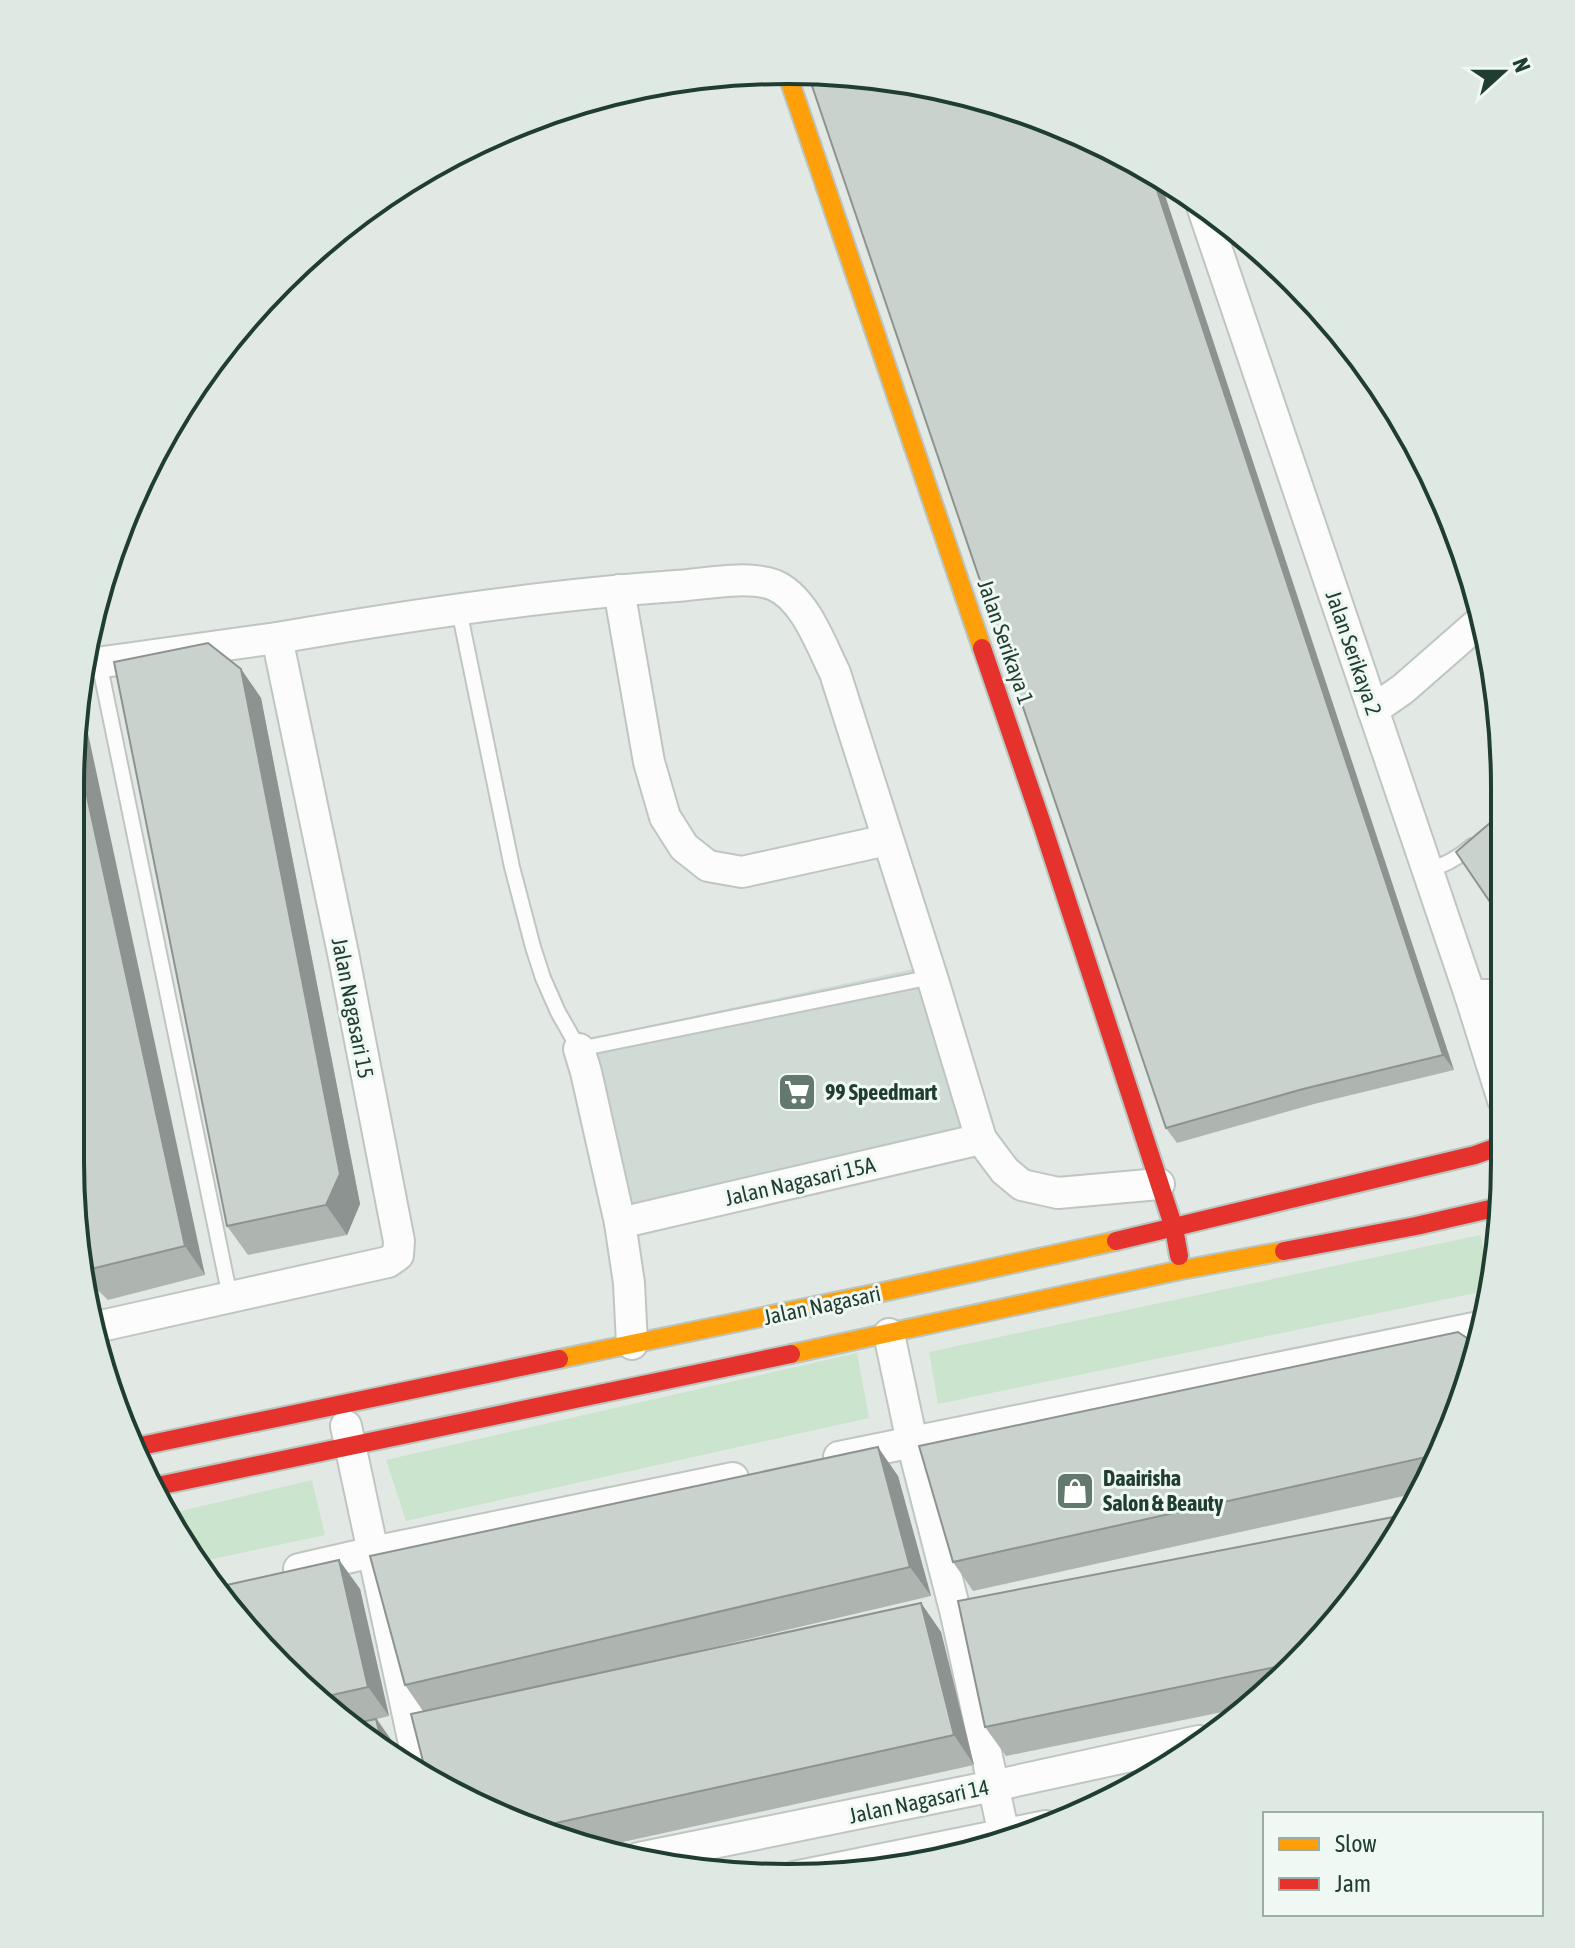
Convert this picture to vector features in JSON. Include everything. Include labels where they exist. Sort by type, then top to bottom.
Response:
[{"type":"street","name":"Jalan Serikaya 1","points":[[791,84],[1041,821],[1174,1228],[1181,1270]]},
{"type":"street","name":"Jalan Serikaya 2","points":[[1208,223],[1491,1062]]},
{"type":"street","points":[[96,663],[619,590],[751,580],[775,585],[797,602],[835,673],[981,1139],[1005,1171],[1022,1185],[1058,1193],[1159,1184]]},
{"type":"street","points":[[619,590],[649,762],[665,817],[684,847],[708,866],[742,872],[887,840]]},
{"type":"street","points":[[1373,710],[1403,689],[1472,628]]},
{"type":"street","name":"Jalan Nagasari 15","points":[[104,1325],[388,1262],[398,1255],[399,1241],[344,958],[277,638]]},
{"type":"street","points":[[1470,995],[1491,995]]},
{"type":"street","points":[[579,1049],[620,1223],[629,1283],[632,1344]]},
{"type":"street","name":"Jalan Nagasari 15A","points":[[620,1223],[981,1139]]},
{"type":"street","name":"Jalan Nagasari","points":[[145,1445],[883,1292],[1174,1228],[1491,1149]]},
{"type":"street","name":"Jalan Nagasari","points":[[164,1485],[1181,1270],[1489,1209]]},
{"type":"street","points":[[804,1464],[1470,1329]]},
{"type":"street","points":[[889,1334],[912,1442],[956,1614],[1003,1830]]},
{"type":"street","points":[[342,1405],[417,1758]]},
{"type":"street","points":[[265,1577],[758,1473]]},
{"type":"street","name":"Jalan Nagasari 14","points":[[665,1853],[1177,1746]]},
{"type":"lane","points":[[459,610],[512,867],[533,947],[558,1012],[579,1049],[932,977]]},
{"type":"lane","points":[[95,667],[230,1297]]},
{"type":"lane","points":[[1427,870],[1460,857],[1479,840]]},
{"type":"shaded area","points":[[941,963],[994,1137],[610,1237],[564,1044]]},
{"type":"green space","points":[[1480,1235],[1485,1252],[1478,1292],[938,1404],[929,1352]]},
{"type":"green space","points":[[857,1353],[869,1418],[406,1521],[386,1460]]},
{"type":"green space","points":[[312,1480],[325,1535],[209,1560],[178,1512]]},
{"type":"building","points":[[812,85],[879,90],[925,98],[1014,121],[1099,157],[1157,189],[1443,1055],[1303,1089],[1166,1128]]},
{"type":"building","points":[[208,643],[241,669],[340,1174],[326,1205],[227,1226],[114,662]]},
{"type":"building","points":[[84,783],[185,1246],[93,1269],[84,1160]]},
{"type":"building","points":[[1491,822],[1491,903],[1456,852]]},
{"type":"building","points":[[1458,1332],[1468,1339],[1454,1387],[1425,1457],[953,1562],[919,1446]]},
{"type":"building","points":[[878,1447],[910,1567],[405,1685],[370,1556]]},
{"type":"building","points":[[1394,1517],[1346,1589],[1275,1667],[985,1727],[958,1601]]},
{"type":"building","points":[[339,1560],[368,1687],[331,1695],[290,1658],[226,1585]]},
{"type":"building","points":[[921,1603],[954,1735],[553,1824],[476,1791],[423,1762],[411,1714]]},
{"type":"building","points":[[376,1719],[380,1733],[363,1722]]},
{"type":"traffic: slow","points":[[791,84],[982,648]]},
{"type":"traffic: slow","points":[[559,1359],[1116,1241]]},
{"type":"traffic: slow","points":[[791,1354],[1181,1270],[1284,1251]]},
{"type":"traffic: jam","points":[[982,648],[1174,1228],[1179,1256]]},
{"type":"traffic: jam","points":[[1116,1241],[1491,1149]]},
{"type":"traffic: jam","points":[[1284,1251],[1489,1209]]},
{"type":"traffic: jam","points":[[164,1485],[791,1354]]},
{"type":"traffic: jam","points":[[145,1445],[559,1359]]},
{"type":"place","name":"99 Speedmart","points":[[797,1092]]},
{"type":"place","name":"Daairisha Salon & Beauty","points":[[1075,1491]]}]
